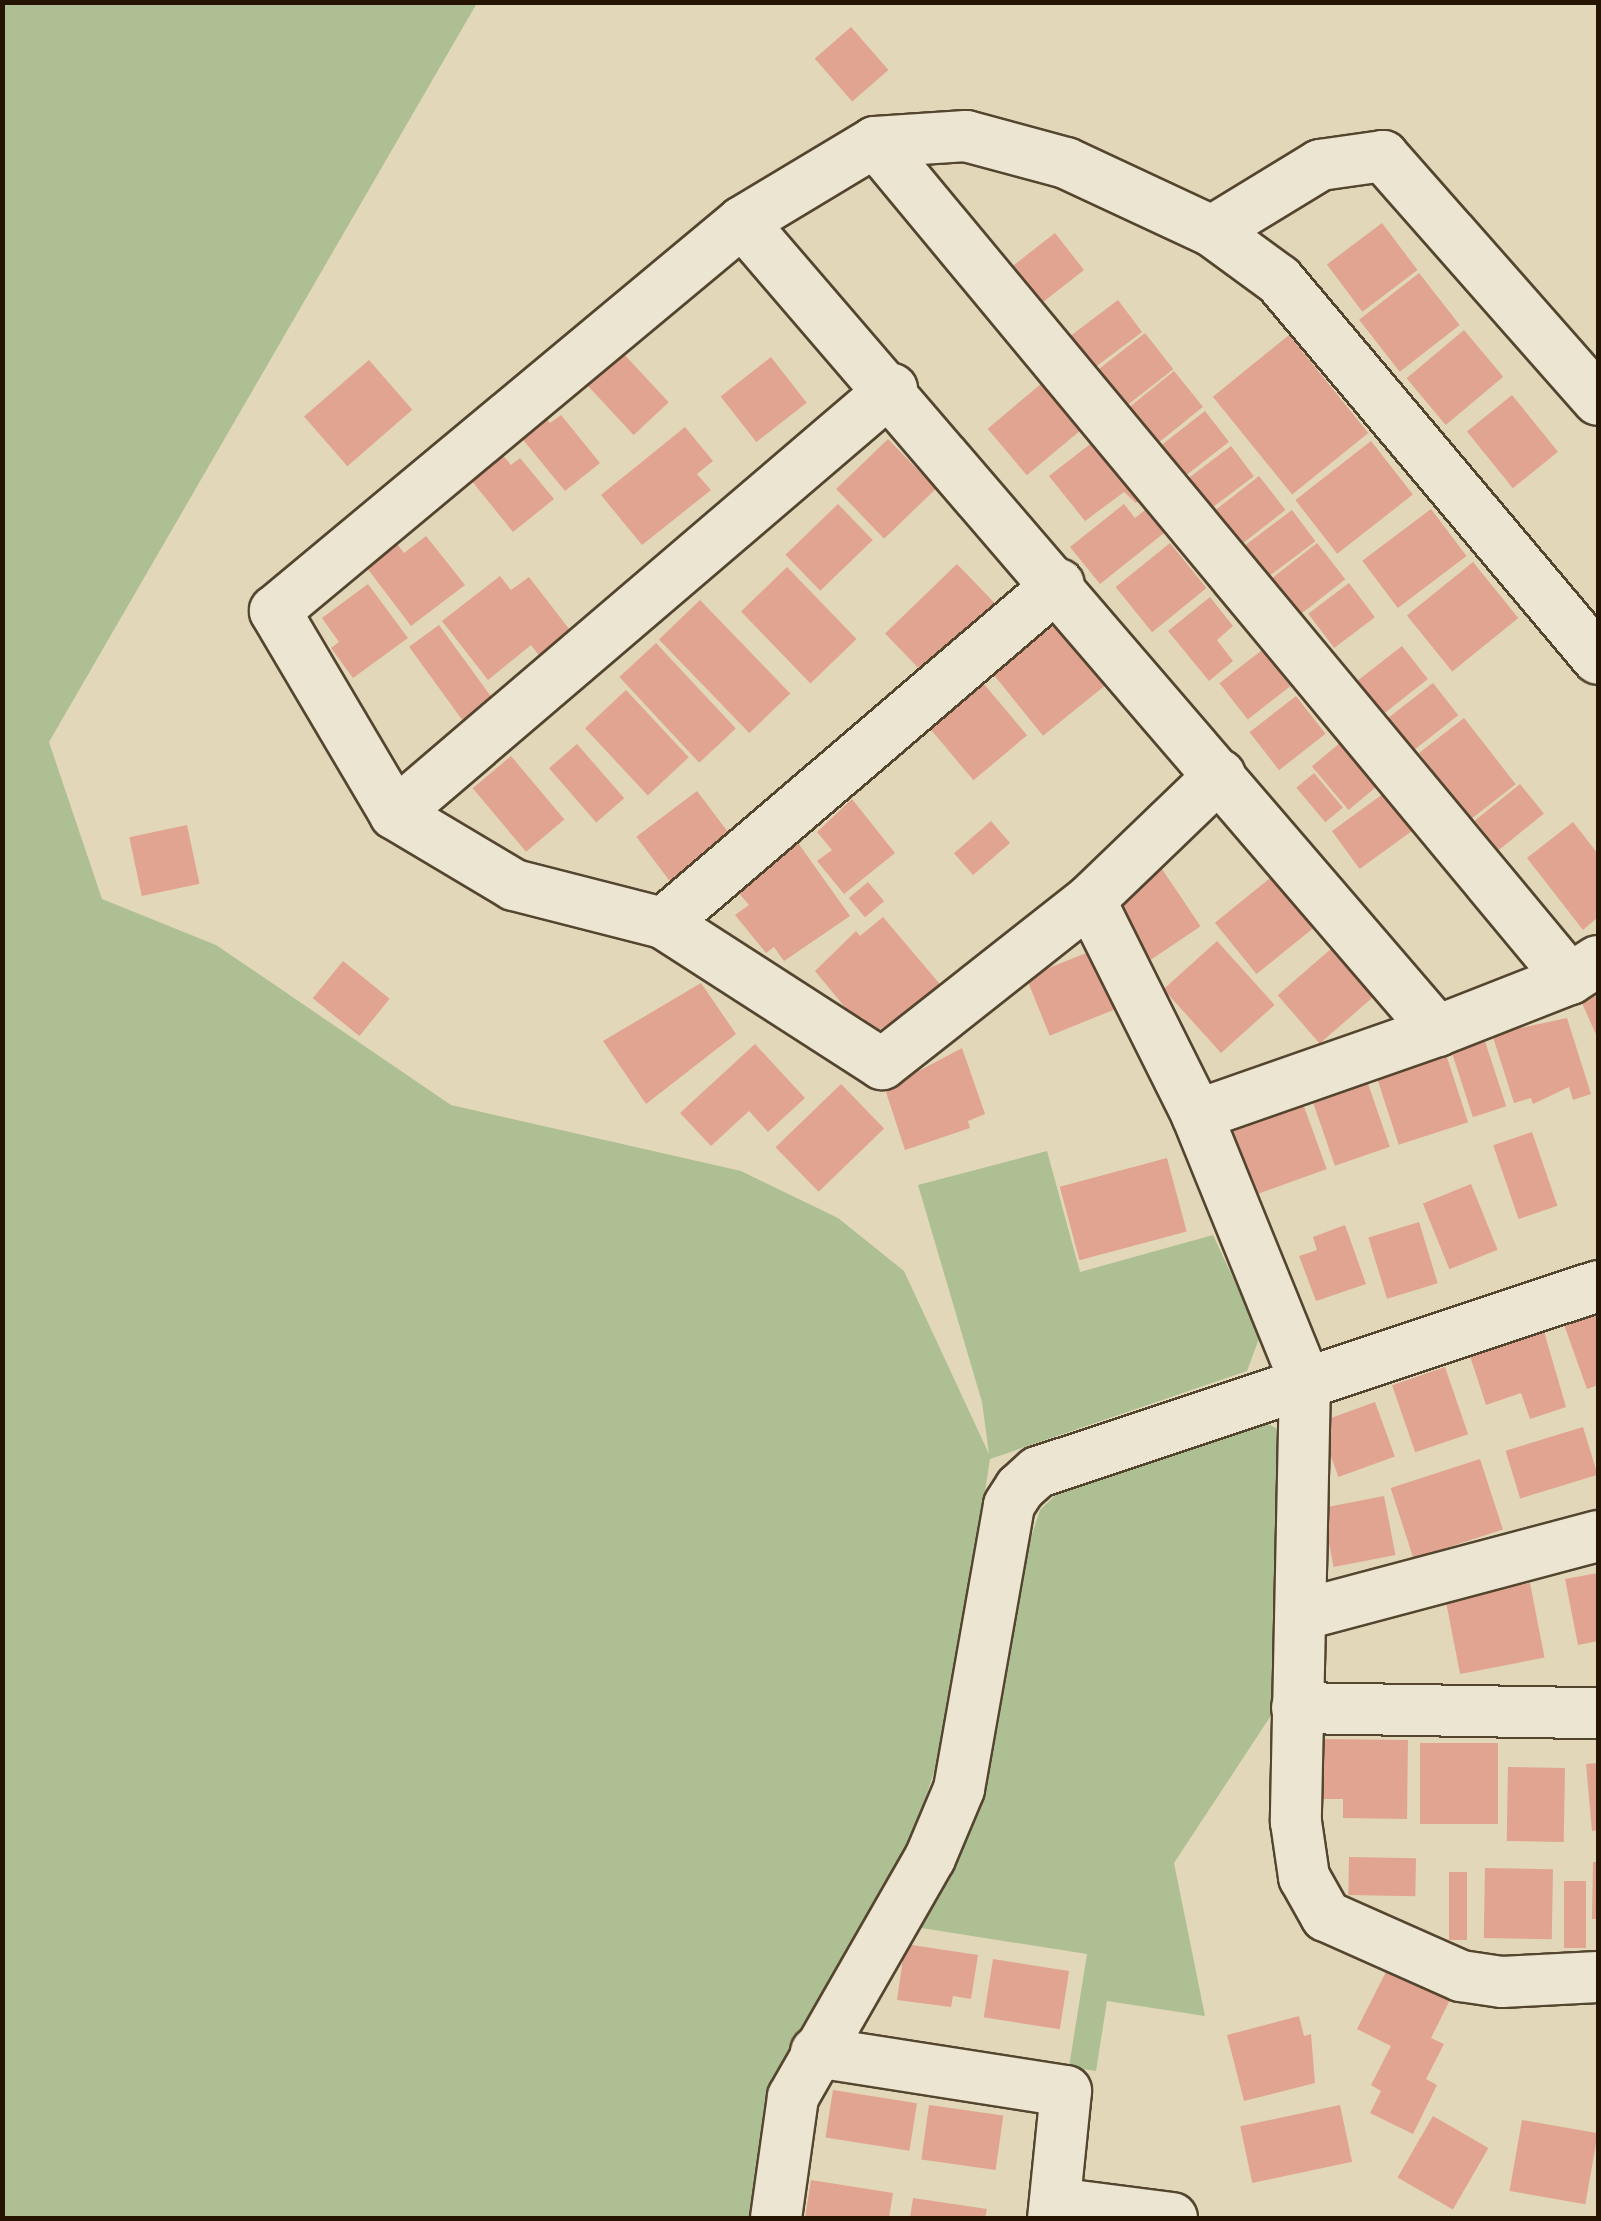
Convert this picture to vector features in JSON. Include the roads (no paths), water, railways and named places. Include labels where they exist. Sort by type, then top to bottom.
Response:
[{"type":"street","points":[[1220,776],[1090,900],[882,1064],[663,922],[514,884],[395,814],[276,610],[742,222],[875,142],[966,136],[1066,163],[1212,231],[1279,280],[1595,648]]},
{"type":"street","points":[[875,142],[1584,970],[1437,1032],[1197,1115]]},
{"type":"street","points":[[1212,231],[1320,165],[1383,156],[1598,400]]},
{"type":"street","points":[[742,222],[892,389],[1437,1032]]},
{"type":"street","points":[[395,814],[892,389]]},
{"type":"street","points":[[663,922],[1058,584]]},
{"type":"street","points":[[1090,900],[1197,1115],[1304,1381],[1296,1822],[1304,1877],[1326,1916],[1462,1976],[1502,1982],[1598,1976]]},
{"type":"street","points":[[776,2218],[793,2097],[930,1858],[959,1788],[1006,1523],[1020,1488],[1038,1472],[1598,1286]]},
{"type":"street","points":[[1301,1615],[1598,1536]]},
{"type":"street","points":[[1297,1708],[1598,1713]]},
{"type":"street","points":[[816,2052],[1066,2091],[1054,2211],[1172,2218]]}]
